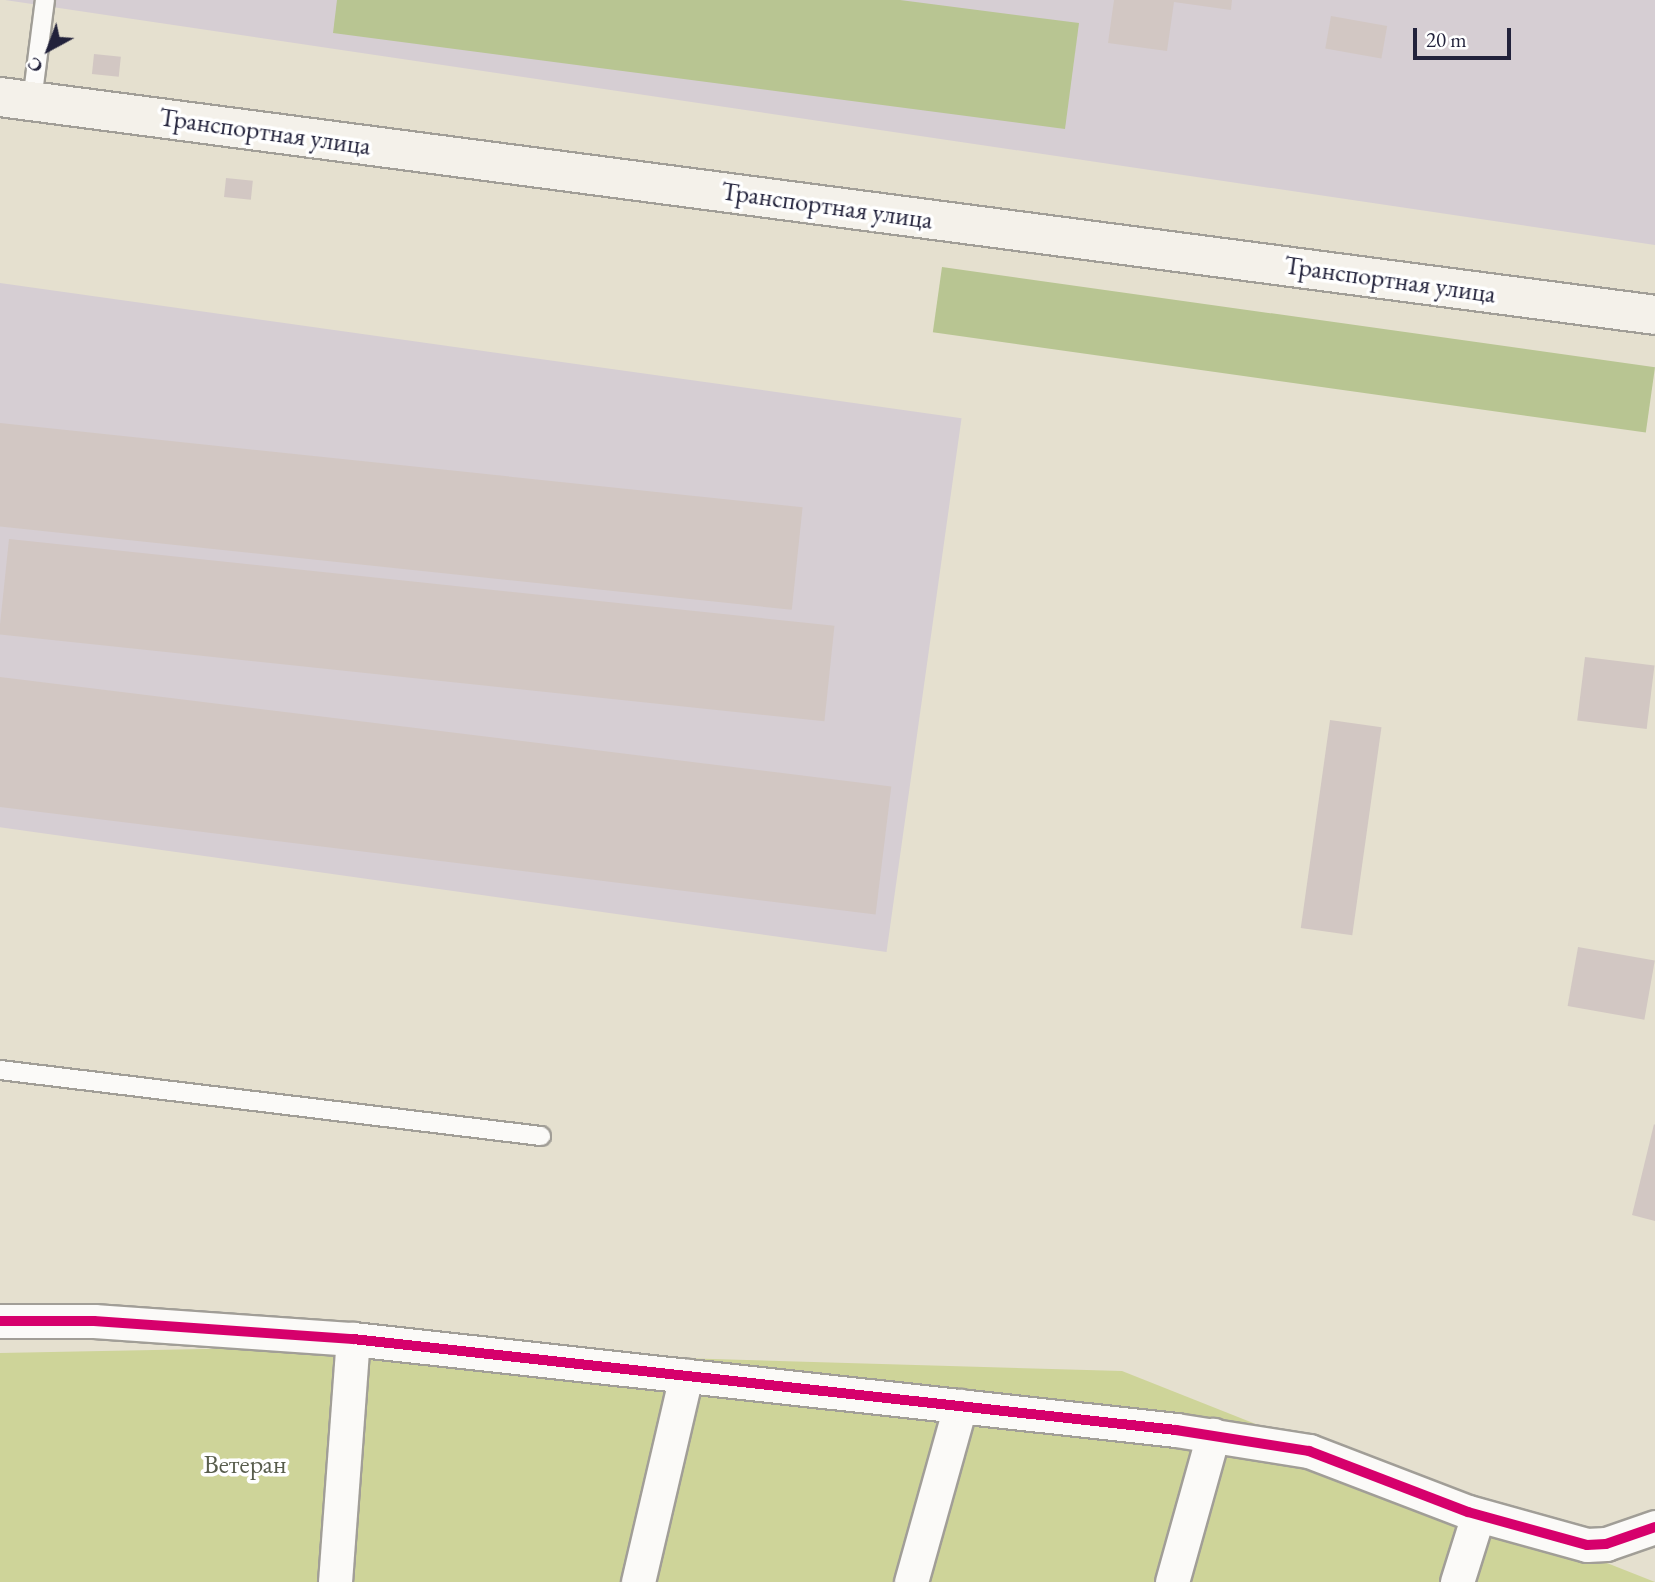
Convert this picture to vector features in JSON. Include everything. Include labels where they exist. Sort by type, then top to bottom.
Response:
[{"type":"main road","name":"Транспортная улица","points":[[16,99],[1655,316]]},
{"type":"street","points":[[0,1321],[94,1321],[353,1339],[1213,1435],[1309,1451],[1478,1515],[1587,1545],[1606,1544],[1655,1527]]},
{"type":"street","points":[[335,1582],[353,1339]]},
{"type":"street","points":[[638,1582],[686,1376]]},
{"type":"street","points":[[911,1582],[960,1406]]},
{"type":"street","points":[[1172,1582],[1213,1435]]},
{"type":"street","points":[[1457,1582],[1478,1515]]},
{"type":"lane","points":[[16,99],[45,0]]},
{"type":"lane","points":[[0,1070],[541,1136]]},
{"type":"shaded area","points":[[5,0],[1655,0],[1655,245]]},
{"type":"shaded area","points":[[0,283],[962,418],[887,952],[0,827]]},
{"type":"green space","points":[[337,0],[900,0],[1079,23],[1065,129],[333,33]]},
{"type":"green space","points":[[942,267],[1655,367],[1646,433],[933,332]]},
{"type":"green space","name":"Ветеран","points":[[301,1347],[1122,1371],[1655,1582],[0,1582],[0,1353]]},
{"type":"building","points":[[1114,0],[1232,0],[1231,10],[1174,2],[1167,51],[1108,43]]},
{"type":"building","points":[[1331,16],[1387,26],[1381,58],[1325,48]]},
{"type":"building","points":[[94,54],[121,57],[119,77],[92,74]]},
{"type":"building","points":[[226,178],[253,181],[251,200],[224,197]]},
{"type":"building","points":[[0,423],[803,507],[792,610],[0,527]]},
{"type":"building","points":[[9,539],[834,626],[824,721],[0,635]]},
{"type":"building","points":[[1585,657],[1654,666],[1647,729],[1577,721]]},
{"type":"building","points":[[0,677],[891,786],[876,914],[0,807]]},
{"type":"building","points":[[1330,720],[1381,727],[1352,935],[1301,928]]},
{"type":"building","points":[[1578,947],[1655,961],[1644,1020],[1568,1006]]},
{"type":"building","points":[[1655,1125],[1655,1221],[1632,1215]]},
{"type":"cycle path","points":[[0,1321],[94,1321],[353,1339],[1176,1430],[1309,1451],[1468,1512],[1587,1545],[1606,1544],[1655,1527]]}]
